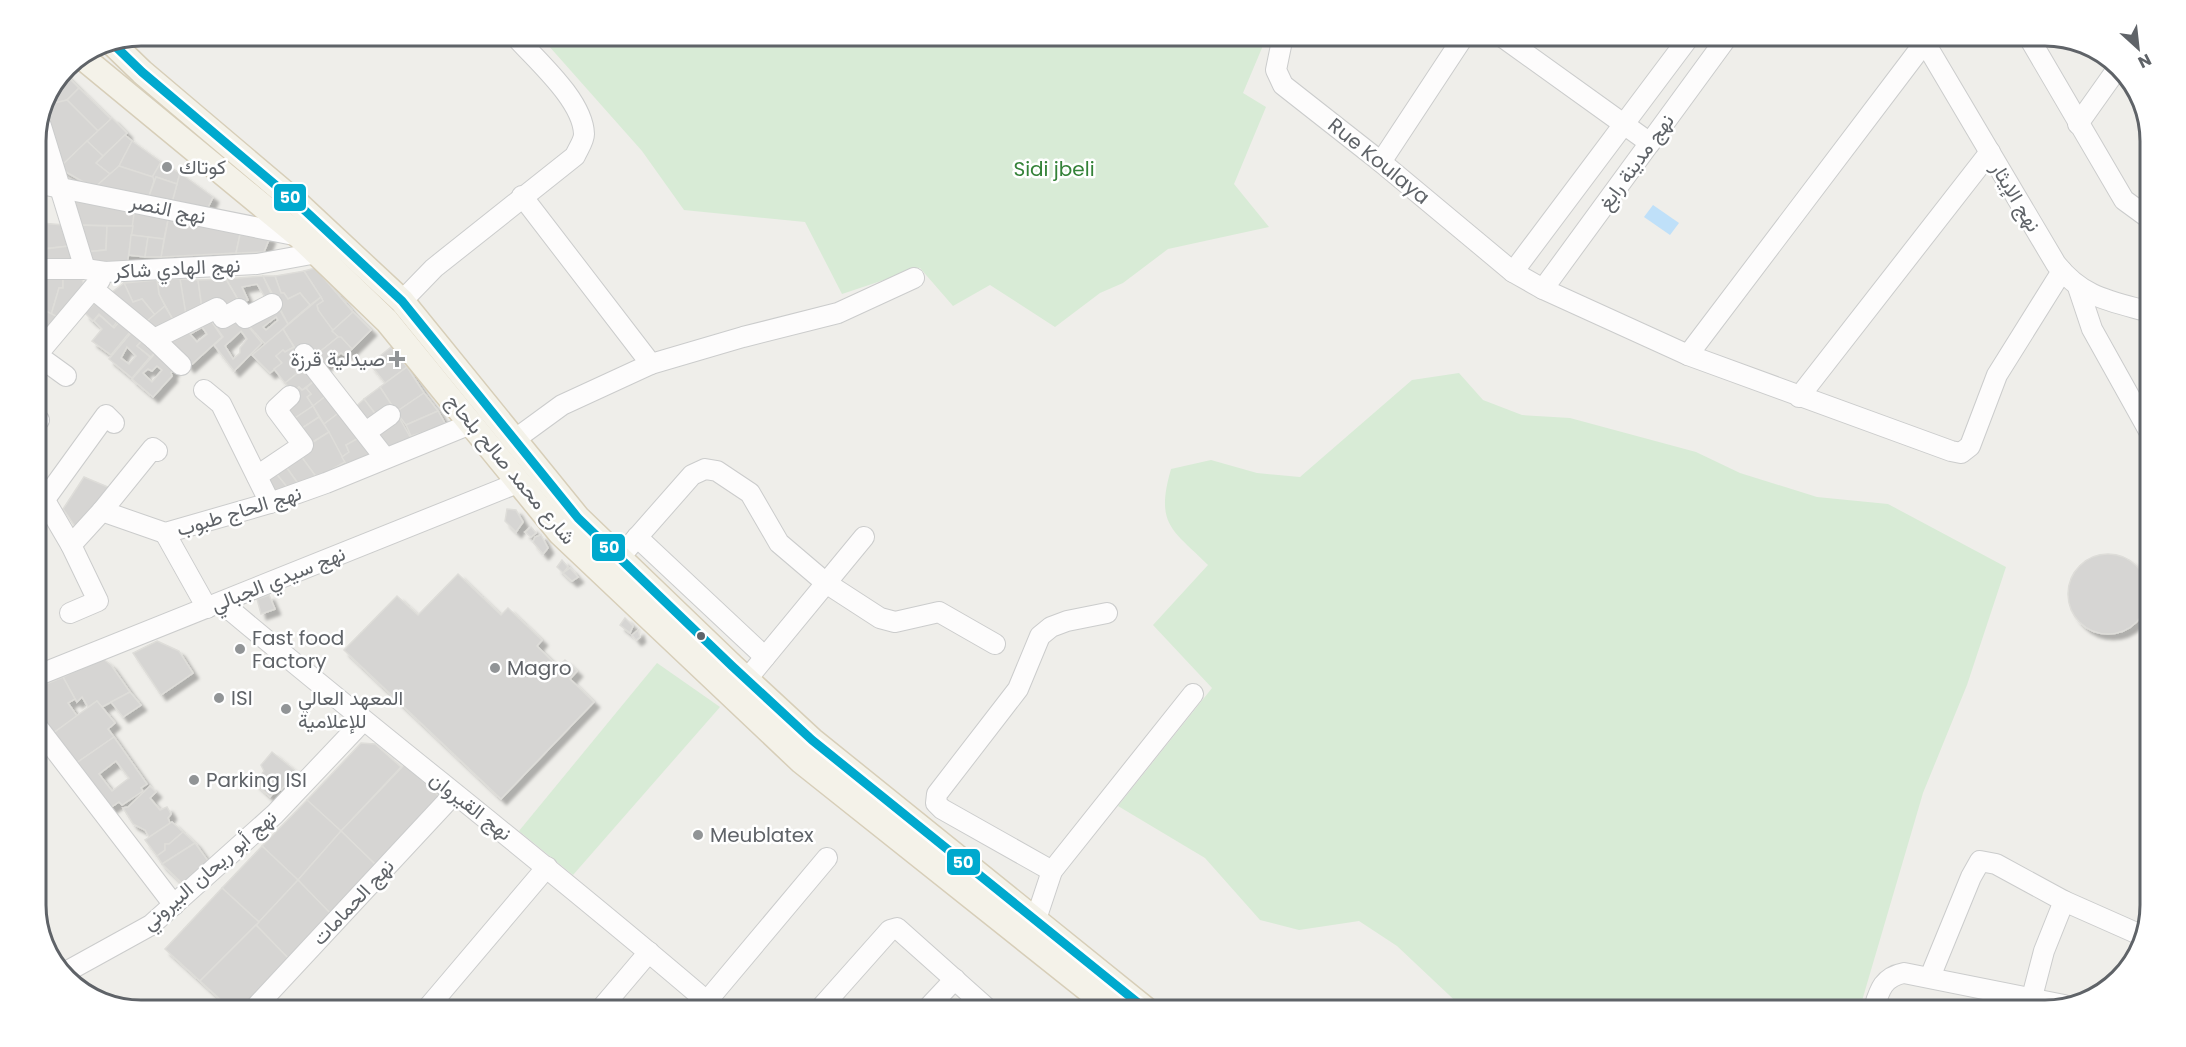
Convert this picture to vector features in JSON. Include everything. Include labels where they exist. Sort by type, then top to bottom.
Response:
[{"type":"main road","name":"شارع محمد صالح بلحاج","points":[[119,49],[142,72],[325,228],[402,302],[570,509],[732,676],[801,761],[1101,1000]]},
{"type":"main road","name":"شارع محمد صالح بلحاج","points":[[89,63],[298,236],[387,321],[473,423],[560,532],[732,676],[1135,1000]]},
{"type":"street","points":[[402,302],[435,268],[522,196],[575,156],[584,136],[580,116],[572,100],[523,46]]},
{"type":"street","name":"Rue Koulaya","points":[[1281,46],[1276,70],[1283,85],[1381,162],[1513,272],[1544,289],[1688,355],[1951,452],[1964,452],[1970,446],[1990,391],[2010,350],[2062,271]]},
{"type":"street","points":[[1381,162],[1457,46]]},
{"type":"street","points":[[1515,46],[1650,143]]},
{"type":"street","name":"نهج مدينة رابغ","points":[[1513,272],[1622,123],[1682,46]]},
{"type":"street","name":"نهج مدينة رابغ","points":[[1544,289],[1721,46]]},
{"type":"street","points":[[1688,355],[1918,46]]},
{"type":"street","name":"نهج الإيثار","points":[[1927,46],[2062,271],[2078,287],[2107,301],[2139,309]]},
{"type":"street","points":[[2034,46],[2124,200],[2139,211]]},
{"type":"street","points":[[2078,124],[2111,78]]},
{"type":"street","points":[[47,146],[85,268]]},
{"type":"street","points":[[1799,397],[1990,152]]},
{"type":"street","name":"نهج النصر","points":[[47,184],[298,236]]},
{"type":"street","points":[[522,196],[651,364]]},
{"type":"street","name":"نهج الهادي شاكر","points":[[47,269],[85,268],[105,272],[256,264],[317,254]]},
{"type":"street","points":[[47,340],[93,289],[105,272]]},
{"type":"street","points":[[514,440],[562,405],[651,364],[743,337],[838,313],[914,278]]},
{"type":"street","points":[[2078,287],[2092,329],[2139,414]]},
{"type":"street","points":[[93,289],[154,339],[181,365]]},
{"type":"street","points":[[154,339],[217,308],[223,318],[240,309],[245,318],[272,304]]},
{"type":"street","points":[[304,354],[385,458]]},
{"type":"street","points":[[47,358],[66,376]]},
{"type":"street","points":[[204,390],[221,404],[270,503]]},
{"type":"street","points":[[258,476],[303,445],[276,409],[290,396]]},
{"type":"street","points":[[47,490],[106,416],[114,423]]},
{"type":"street","points":[[366,432],[390,416]]},
{"type":"street","name":"نهج الحاج طبوب","points":[[102,511],[165,533],[270,503],[326,483],[473,423]]},
{"type":"street","points":[[71,545],[153,448],[157,451]]},
{"type":"street","points":[[619,558],[692,475],[705,469],[717,471],[750,493],[779,543],[826,583],[880,618],[895,622],[939,612],[995,644]]},
{"type":"street","name":"نهج سيدي الجبالي","points":[[47,672],[520,482]]},
{"type":"street","points":[[47,509],[71,545],[99,601],[70,614]]},
{"type":"street","points":[[165,533],[214,605]]},
{"type":"street","points":[[637,537],[765,657]]},
{"type":"street","points":[[732,676],[765,657],[864,537]]},
{"type":"street","name":"نهج القيروان","points":[[214,605],[547,867],[706,1000]]},
{"type":"street","points":[[1052,871],[942,809],[936,803],[937,794],[1018,689],[1040,636],[1051,627],[1067,621],[1107,613]]},
{"type":"street","points":[[1036,919],[1052,871],[1193,694]]},
{"type":"street","name":"نهج أبو ريحان البيروني","points":[[71,969],[151,925],[275,813],[363,721]]},
{"type":"street","points":[[47,738],[174,905]]},
{"type":"street","name":"نهج الحمامات","points":[[262,1000],[454,794]]},
{"type":"street","points":[[718,1000],[827,858]]},
{"type":"street","points":[[1929,977],[1980,861],[1996,864],[2064,901],[2135,933]]},
{"type":"street","points":[[434,1000],[547,867]]},
{"type":"street","points":[[2032,997],[2044,951],[2064,901]]},
{"type":"street","points":[[828,1000],[890,930],[897,928],[978,1000]]},
{"type":"street","points":[[609,1000],[650,952]]},
{"type":"street","points":[[1878,1000],[1884,982],[1888,978],[1904,973],[2044,1000]]},
{"type":"street","points":[[935,1000],[955,979]]},
{"type":"green space","name":"Sidi jbeli","points":[[549,46],[1263,46],[1243,93],[1266,107],[1234,184],[1269,227],[1168,249],[1123,283],[1100,293],[1055,327],[990,285],[953,306],[920,268],[842,294],[805,222],[684,210],[642,151]]},
{"type":"green space","points":[[1459,373],[1483,400],[1522,415],[1570,418],[1696,452],[1740,473],[1817,497],[1888,504],[2006,567],[1967,685],[1923,793],[1862,1000],[1454,1000],[1397,946],[1359,921],[1299,930],[1260,920],[1205,858],[1118,806],[1212,688],[1153,625],[1208,565],[1176,534],[1166,514],[1165,503],[1171,469],[1211,460],[1257,473],[1300,477],[1412,380]]},
{"type":"green space","points":[[657,663],[720,707],[573,875],[519,831]]},
{"type":"water","points":[[1653,205],[1679,223],[1670,235],[1644,217]]},
{"type":"building","points":[[70,79],[79,88],[67,100],[55,103]]},
{"type":"building","points":[[79,88],[111,119],[98,131],[67,100]]},
{"type":"building","points":[[67,100],[98,131],[59,168],[48,128],[55,103]]},
{"type":"building","points":[[112,118],[127,133],[103,156],[87,141]]},
{"type":"building","points":[[125,135],[132,141],[119,166],[110,174],[96,163]]},
{"type":"building","points":[[87,141],[103,156],[96,163],[110,174],[94,188],[59,168]]},
{"type":"building","points":[[132,141],[161,162],[153,177],[119,166]]},
{"type":"building","points":[[47,162],[51,171],[47,176]]},
{"type":"building","points":[[161,162],[180,173],[177,184],[156,177],[154,181],[151,179]]},
{"type":"building","points":[[119,166],[153,177],[154,181],[148,199],[94,188]]},
{"type":"building","points":[[180,173],[213,197],[205,214],[171,206]]},
{"type":"building","points":[[156,177],[177,184],[171,206],[148,199]]},
{"type":"building","points":[[77,195],[135,207],[133,226],[76,225],[69,205]]},
{"type":"building","points":[[135,207],[169,215],[164,239],[131,235]]},
{"type":"building","points":[[169,215],[241,230],[236,253],[161,257]]},
{"type":"building","points":[[47,224],[64,225],[69,246],[47,248]]},
{"type":"building","points":[[76,225],[107,226],[106,250],[84,252]]},
{"type":"building","points":[[107,226],[133,226],[127,265],[88,265],[84,252],[106,250]]},
{"type":"building","points":[[241,230],[270,237],[264,252],[236,253]]},
{"type":"building","points":[[131,235],[148,237],[145,257],[129,255]]},
{"type":"building","points":[[148,237],[164,239],[161,257],[145,257]]},
{"type":"building","points":[[69,246],[73,253],[70,262],[47,260],[47,249]]},
{"type":"building","points":[[315,268],[353,312],[332,331],[318,310],[317,305],[323,301],[304,271]]},
{"type":"building","points":[[304,271],[321,297],[310,305],[300,293],[288,299],[284,293],[281,293],[275,276]]},
{"type":"building","points":[[263,276],[274,300],[265,297],[257,284],[242,287],[248,300],[240,303],[226,279]]},
{"type":"building","points":[[263,276],[275,276],[281,293],[284,293],[288,299],[300,293],[310,305],[288,324]]},
{"type":"building","points":[[47,277],[63,277],[63,288],[59,288],[51,315],[47,313]]},
{"type":"building","points":[[63,277],[82,278],[84,288],[62,319],[51,315],[59,288],[63,288]]},
{"type":"building","points":[[180,279],[198,280],[202,308],[187,321]]},
{"type":"building","points":[[180,279],[187,321],[176,325],[159,294],[157,280]]},
{"type":"building","points":[[226,279],[240,303],[226,313],[202,308],[198,280]]},
{"type":"building","points":[[157,280],[159,294],[165,306],[155,315],[142,299],[133,302],[124,283]]},
{"type":"building","points":[[124,283],[133,302],[142,299],[155,315],[141,326],[107,296]]},
{"type":"building","points":[[321,297],[323,301],[317,305],[318,310],[338,337],[312,358],[298,353],[283,329]]},
{"type":"building","points":[[100,298],[122,315],[113,327],[99,314],[93,321],[85,313]]},
{"type":"building","points":[[277,305],[288,324],[266,345],[248,325]],"holes":[[[276,317],[278,320],[266,330],[263,327]]]},
{"type":"building","points":[[165,306],[176,325],[155,337],[141,326]]},
{"type":"building","points":[[47,312],[62,319],[47,336]]},
{"type":"building","points":[[353,312],[371,330],[352,349],[332,331]]},
{"type":"building","points":[[99,315],[114,328],[123,317],[134,327],[111,355],[92,341],[102,329],[94,321]]},
{"type":"building","points":[[239,315],[262,343],[234,371],[214,345],[223,337],[216,327]],"holes":[[[241,331],[247,339],[240,348],[240,353],[233,359],[225,346]]]},
{"type":"building","points":[[208,316],[222,337],[189,367],[163,337]],"holes":[[[202,327],[207,334],[197,342],[190,334]]]},
{"type":"building","points":[[135,328],[146,335],[137,346],[150,357],[132,378],[109,359]],"holes":[[[127,347],[136,356],[129,364],[121,358]]]},
{"type":"building","points":[[283,329],[294,347],[285,352],[283,350],[276,356],[282,363],[270,373],[252,355]]},
{"type":"building","points":[[147,335],[160,346],[151,357],[137,346]]},
{"type":"building","points":[[341,337],[352,349],[344,355],[341,353],[321,368],[312,358]]},
{"type":"building","points":[[294,347],[309,364],[285,383],[274,369],[282,363],[276,356],[283,350],[285,352]]},
{"type":"building","points":[[391,347],[407,367],[385,383],[370,364]]},
{"type":"building","points":[[160,348],[177,365],[171,373],[172,376],[153,397],[132,379]],"holes":[[[157,366],[162,370],[152,382],[143,373],[148,369],[152,371]]]},
{"type":"building","points":[[309,364],[319,377],[302,390],[299,387],[293,392],[285,383]]},
{"type":"building","points":[[407,367],[424,393],[396,412],[380,387]]},
{"type":"building","points":[[319,377],[331,392],[313,406],[307,397],[311,394],[306,388]]},
{"type":"building","points":[[299,387],[302,390],[306,388],[311,394],[307,397],[313,406],[289,422],[281,410]]},
{"type":"building","points":[[380,387],[395,410],[380,420],[364,399]]},
{"type":"building","points":[[331,392],[344,409],[324,424],[313,406]]},
{"type":"building","points":[[424,393],[438,411],[406,425],[396,412]]},
{"type":"building","points":[[364,399],[380,420],[368,429],[353,409]]},
{"type":"building","points":[[313,406],[319,417],[296,432],[289,422]]},
{"type":"building","points":[[344,409],[364,435],[346,445],[349,452],[342,457],[324,424]]},
{"type":"building","points":[[438,411],[446,425],[411,436],[406,425]]},
{"type":"building","points":[[396,412],[413,442],[386,454],[370,432]]},
{"type":"building","points":[[319,417],[329,432],[306,446],[296,432]]},
{"type":"building","points":[[329,432],[345,462],[317,478],[302,458],[302,449]]},
{"type":"building","points":[[364,435],[382,457],[350,471],[342,457],[349,452],[346,445]]},
{"type":"building","points":[[298,452],[320,482],[302,489],[284,464]]},
{"type":"building","points":[[284,464],[302,489],[292,493],[274,471]]},
{"type":"building","points":[[274,471],[292,493],[272,500],[261,478]]},
{"type":"building","points":[[84,477],[115,490],[84,526],[74,525],[63,509]]},
{"type":"building","points":[[507,509],[516,510],[523,522],[516,532],[505,521]]},
{"type":"building","points":[[531,527],[536,533],[531,537],[525,532]]},
{"type":"building","points":[[541,535],[548,548],[543,554],[533,542],[535,537]]},
{"type":"building","points":[[2100,554],[2116,554],[2140,569],[2140,619],[2137,623],[2116,634],[2100,634],[2079,623],[2068,602],[2068,586],[2079,565]]},
{"type":"building","points":[[562,560],[568,567],[563,573],[557,567]]},
{"type":"building","points":[[570,568],[578,577],[572,581],[563,573]]},
{"type":"building","points":[[458,574],[501,615],[508,608],[542,640],[537,646],[558,667],[565,660],[577,671],[570,679],[594,702],[501,799],[344,650],[397,596],[418,615]]},
{"type":"building","points":[[269,595],[275,609],[261,614],[257,599]]},
{"type":"building","points":[[625,618],[633,626],[630,633],[620,625]]},
{"type":"building","points":[[638,630],[640,637],[636,640],[632,635]]},
{"type":"building","points":[[157,641],[179,651],[193,673],[161,695],[133,653]]},
{"type":"building","points":[[102,658],[111,665],[130,692],[102,707],[97,701],[88,707],[82,697],[77,702],[63,677]]},
{"type":"building","points":[[63,677],[75,699],[68,703],[77,716],[52,734],[47,727],[47,684]]},
{"type":"building","points":[[130,692],[141,705],[123,717],[111,702]]},
{"type":"building","points":[[97,701],[115,723],[108,729],[114,737],[75,764],[52,734]]},
{"type":"building","points":[[114,737],[147,784],[141,788],[143,791],[122,805],[119,802],[110,808],[75,764]],"holes":[[[116,761],[129,778],[112,791],[99,774]]]},
{"type":"building","points":[[361,743],[375,744],[401,767],[341,831],[307,800]]},
{"type":"building","points":[[272,752],[297,772],[281,790],[277,788],[270,797],[255,783],[264,771],[261,765]]},
{"type":"building","points":[[405,764],[441,798],[377,866],[341,831]]},
{"type":"building","points":[[150,786],[156,792],[150,798],[160,810],[167,807],[171,814],[168,818],[170,823],[149,837],[145,830],[133,824],[123,808],[128,807]]},
{"type":"building","points":[[307,800],[341,831],[298,880],[262,846]]},
{"type":"building","points":[[172,822],[183,832],[169,844],[165,844],[165,850],[157,856],[145,840]]},
{"type":"building","points":[[341,831],[377,866],[330,913],[298,880]]},
{"type":"building","points":[[183,832],[195,843],[162,864],[157,856],[165,850],[165,844],[169,844]]},
{"type":"building","points":[[195,843],[211,865],[185,886],[162,864]]},
{"type":"building","points":[[262,846],[298,880],[259,922],[222,888]]},
{"type":"building","points":[[298,880],[330,913],[289,959],[256,925]]},
{"type":"building","points":[[222,888],[259,922],[200,981],[165,949]]},
{"type":"building","points":[[256,925],[289,959],[252,1000],[221,1000],[200,981]]},
{"type":"transit line","name":"50","points":[[119,49],[142,72],[299,205],[402,301],[578,518],[732,666],[812,740],[1134,1000]]},
{"type":"place","name":"كوتاك","points":[[167,167]]},
{"type":"place","name":"صيدلية قرزة","points":[[397,359]]},
{"type":"place","name":"Fast food Factory","points":[[240,649]]},
{"type":"place","name":"Magro","points":[[495,668]]},
{"type":"place","name":"ISI","points":[[219,698]]},
{"type":"place","name":"المعهد العالي للإعلامية","points":[[286,709]]},
{"type":"place","name":"Parking ISI","points":[[194,780]]},
{"type":"place","name":"Meublatex","points":[[698,835]]}]
